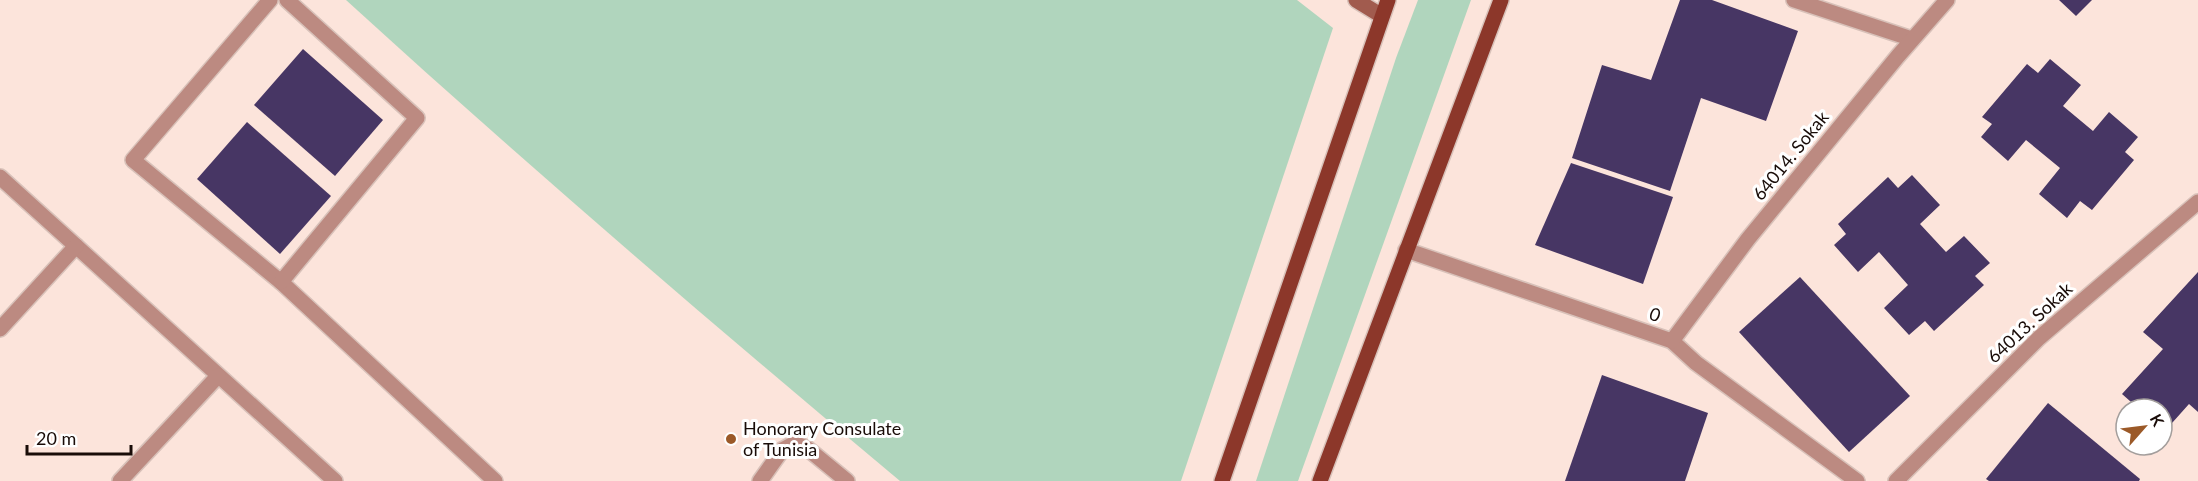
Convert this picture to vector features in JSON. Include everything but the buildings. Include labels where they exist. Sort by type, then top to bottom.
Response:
[{"type":"main road","points":[[1222,481],[1388,0]]},
{"type":"main road","points":[[1320,481],[1502,0]]},
{"type":"street","points":[[270,0],[133,160],[281,282],[495,481]]},
{"type":"street","points":[[281,282],[417,118],[287,0]]},
{"type":"street","points":[[1356,0],[1382,16]]},
{"type":"street","points":[[1794,0],[1912,39]]},
{"type":"street","name":"64014. Sokak","points":[[1672,341],[1748,239],[1912,39],[1947,0]]},
{"type":"street","points":[[0,177],[335,481]]},
{"type":"street","name":"64013. Sokak","points":[[1896,481],[2039,338],[2198,202]]},
{"type":"street","points":[[0,329],[76,246]]},
{"type":"street","name":"0","points":[[1406,250],[1672,341],[1696,363],[1857,481]]},
{"type":"street","points":[[120,481],[218,375]]},
{"type":"street","points":[[760,481],[782,450],[795,443],[808,449],[847,481]]},
{"type":"green space","points":[[346,0],[1297,0],[1333,28],[1181,481],[900,481],[620,244]]},
{"type":"green space","points":[[1418,0],[1471,0],[1298,481],[1256,481],[1396,58]]},
{"type":"place","name":"Honorary Consulate of Tunisia","points":[[731,439]]}]
